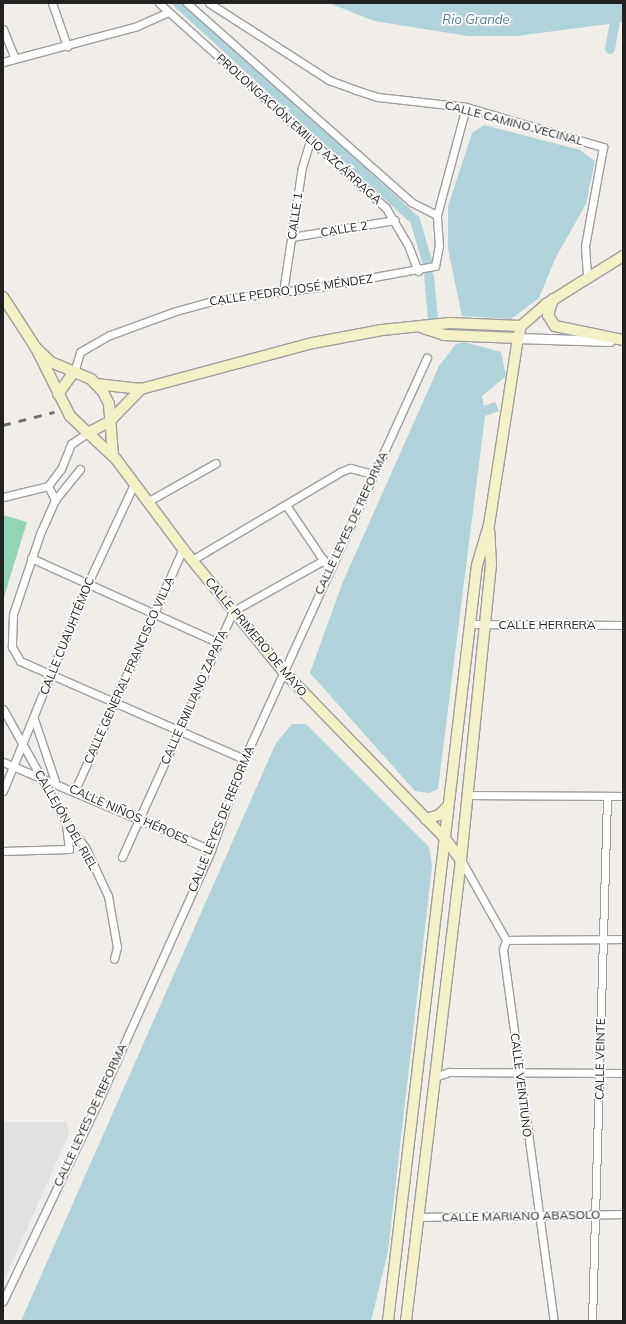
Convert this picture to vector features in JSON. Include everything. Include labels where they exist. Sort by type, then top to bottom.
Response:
[{"type":"main road","points":[[388,1321],[447,807],[471,624],[477,564],[489,525],[518,338],[521,326],[553,299],[587,276],[623,256]]},
{"type":"main road","name":"CALLE PRIMERO DE MAYO","points":[[3,297],[36,348],[70,416],[86,434],[113,455],[182,549],[282,671],[444,837],[461,860]]},
{"type":"main road","points":[[553,299],[548,315],[555,326],[623,341]]},
{"type":"main road","points":[[96,384],[142,389],[320,341],[382,330],[421,328],[450,323],[521,326]]},
{"type":"main road","points":[[421,328],[444,335],[518,338]]},
{"type":"main road","name":"CALLE PRIMERO DE MAYO","points":[[36,348],[51,362],[96,384],[109,404],[113,455]]},
{"type":"main road","points":[[58,394],[74,372]]},
{"type":"main road","points":[[86,434],[110,421],[142,389]]},
{"type":"main road","points":[[406,1321],[461,860],[486,624],[491,565],[489,525]]},
{"type":"main road","points":[[426,818],[439,815],[447,807]]},
{"type":"street","points":[[52,3],[67,46]]},
{"type":"street","name":"PROLONGACIÓN EMILIO AZCÁRRAGA","points":[[159,3],[310,141],[386,208],[395,220],[418,271]]},
{"type":"street","points":[[187,3],[411,202],[437,215],[466,107]]},
{"type":"street","name":"CALLE CAMINO VECINAL","points":[[209,3],[329,80],[378,97],[466,107],[603,147],[585,246],[587,276]]},
{"type":"street","points":[[3,62],[137,26],[168,12]]},
{"type":"street","points":[[3,29],[15,58]]},
{"type":"street","name":"CALLE 1","points":[[283,292],[302,167],[310,141]]},
{"type":"street","name":"CALLE PEDRO JOSÉ MÉNDEZ","points":[[74,372],[80,352],[110,335],[216,300],[283,292],[418,271],[435,266],[439,246],[437,215]]},
{"type":"street","name":"CALLE 2","points":[[292,237],[395,220]]},
{"type":"street","points":[[518,338],[623,341]]},
{"type":"street","name":"CALLE LEYES DE REFORMA","points":[[3,1301],[211,850],[244,759],[282,671],[427,358]]},
{"type":"street","points":[[3,497],[48,486],[61,468],[71,444],[86,434]]},
{"type":"street","points":[[147,502],[216,463]]},
{"type":"street","points":[[192,560],[350,468],[372,474]]},
{"type":"street","points":[[80,469],[56,500],[13,614],[12,647],[20,661],[244,759]]},
{"type":"street","name":"CALLE CUAUHTÉMOC","points":[[3,791],[34,719],[88,583],[134,484]]},
{"type":"street","points":[[48,486],[56,500]]},
{"type":"street","points":[[286,505],[330,570]]},
{"type":"street","name":"CALLE GENERAL FRANCISCO VILLA","points":[[76,790],[182,549]]},
{"type":"street","points":[[34,559],[154,612],[217,642]]},
{"type":"street","points":[[233,611],[324,560]]},
{"type":"street","name":"CALLE EMILIANO ZAPATA","points":[[122,857],[217,642],[233,611]]},
{"type":"street","name":"CALLE HERRERA","points":[[471,624],[623,625]]},
{"type":"street","name":"CALLEJÓN DEL RIEL","points":[[3,709],[24,742],[40,776],[66,821],[86,849],[108,896],[118,947],[114,959]]},
{"type":"street","points":[[34,719],[55,781]]},
{"type":"street","name":"CALLE NIÑOS HÉROES","points":[[3,762],[55,781],[211,850]]},
{"type":"street","points":[[468,795],[623,796]]},
{"type":"street","name":"CALLE VEINTE","points":[[592,1321],[594,1215],[601,1073],[602,939],[607,796]]},
{"type":"street","points":[[3,851],[69,849],[66,821]]},
{"type":"street","points":[[461,860],[506,940],[623,939]]},
{"type":"street","name":"CALLE VEINTIUNO","points":[[506,940],[503,950],[520,1073],[537,1216],[554,1321]]},
{"type":"street","points":[[435,1077],[449,1072],[623,1073]]},
{"type":"street","name":"CALLE MARIANO ABASOLO","points":[[418,1217],[623,1214]]},
{"type":"green space","points":[[473,3],[545,3],[499,6]]},
{"type":"green space","points":[[3,515],[27,522],[3,600]]},
{"type":"shaded area","points":[[3,1122],[67,1122],[69,1134],[3,1283]]},
{"type":"water","name":"Rio Grande","points":[[329,3],[623,3],[623,22],[517,36],[468,36],[374,21]]},
{"type":"water","points":[[484,125],[580,150],[595,161],[586,204],[556,257],[539,298],[511,319],[462,316],[448,249],[448,206],[472,133]]},
{"type":"water","points":[[464,342],[501,352],[506,376],[482,396],[484,406],[495,402],[499,411],[485,416],[438,789],[429,793],[415,791],[310,673],[342,584],[439,366],[456,344]]},
{"type":"water","points":[[292,724],[306,724],[429,847],[432,866],[388,1251],[371,1321],[21,1321],[276,743]]},
{"type":"waterway","points":[[178,3],[415,220],[427,261]]},
{"type":"waterway","points":[[610,49],[617,10]]},
{"type":"waterway","points":[[429,276],[433,319]]},
{"type":"railway","points":[[3,425],[54,412]]}]
